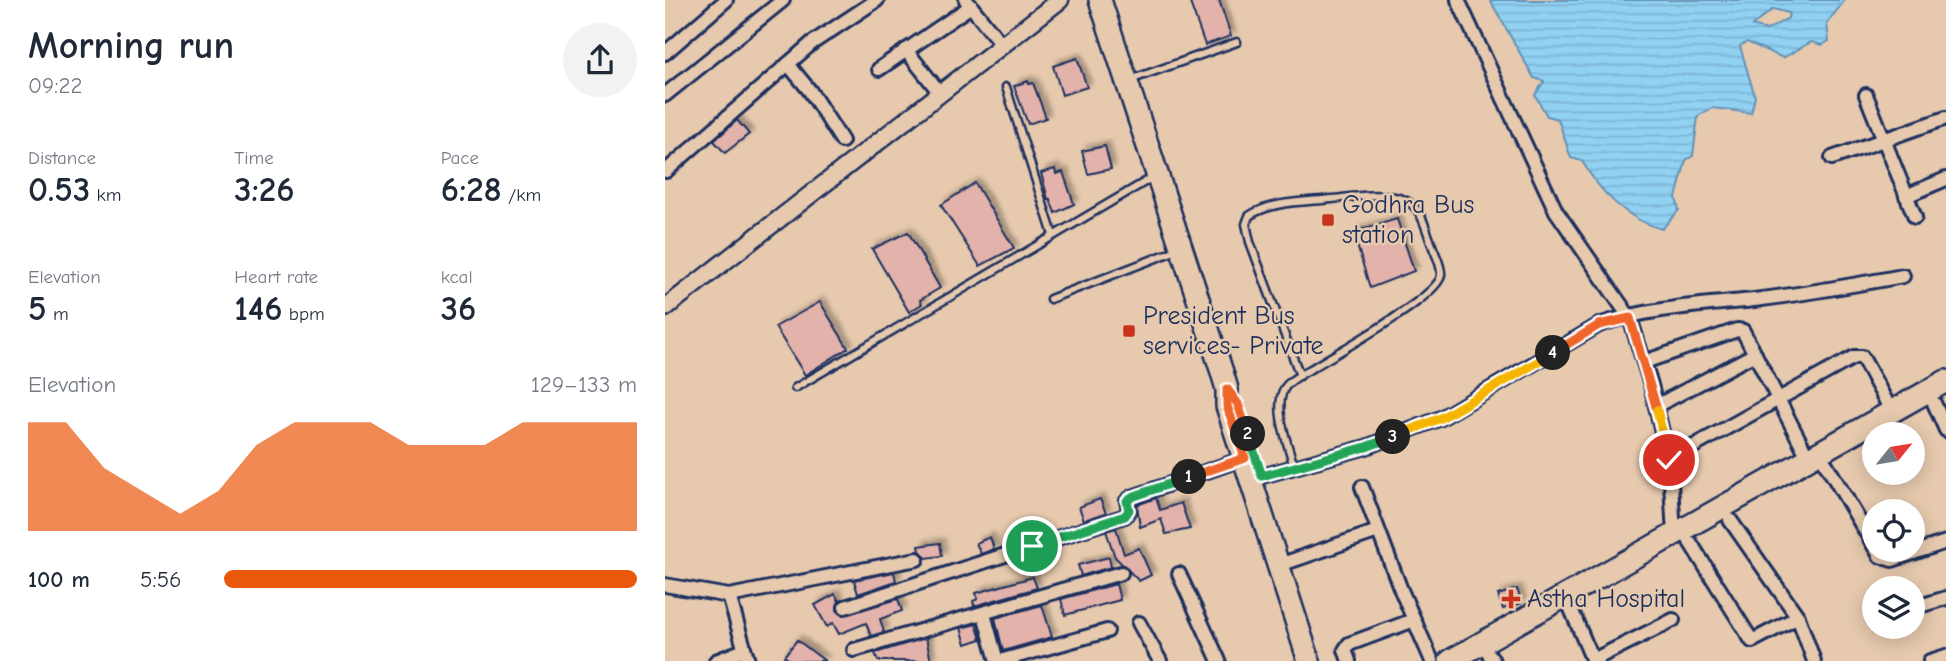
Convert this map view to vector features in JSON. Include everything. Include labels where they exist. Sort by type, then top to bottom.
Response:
[{"type":"main road","points":[[1100,0],[1227,389],[1227,406],[1309,661]]},
{"type":"main road","points":[[1487,659],[1682,538],[1730,520],[1892,412],[1946,381]]},
{"type":"main road","points":[[1227,389],[1238,404],[1321,661]]},
{"type":"main road","points":[[1901,422],[1940,400]]},
{"type":"main road","points":[[1450,661],[1682,538],[1817,462],[1862,442]]},
{"type":"street","points":[[665,53],[726,0]]},
{"type":"street","points":[[665,95],[783,0]]},
{"type":"street","points":[[666,171],[812,43],[877,0]]},
{"type":"street","points":[[665,308],[1060,0]]},
{"type":"street","points":[[1458,0],[1556,211],[1630,318],[1656,405],[1669,460],[1682,538],[1752,641],[1798,617]]},
{"type":"street","points":[[879,69],[968,3],[1002,45]]},
{"type":"street","points":[[906,50],[940,93]]},
{"type":"street","points":[[788,65],[810,90],[842,141]]},
{"type":"street","points":[[1865,95],[1915,217]]},
{"type":"street","points":[[1832,158],[1946,118]]},
{"type":"street","points":[[1906,195],[1946,178]]},
{"type":"street","points":[[1262,476],[1366,447],[1441,418],[1599,325],[1681,308],[1812,293],[1903,276]]},
{"type":"street","points":[[1644,362],[1737,330],[1744,333],[1778,399],[1880,556],[1892,560],[1946,542]]},
{"type":"street","points":[[1656,405],[1755,354]]},
{"type":"street","points":[[1669,460],[1859,356],[1864,360],[1892,412]]},
{"type":"street","points":[[1940,400],[1946,430]]},
{"type":"street","points":[[845,607],[1125,516],[1129,510],[1127,501],[1132,497],[1245,458]]},
{"type":"street","points":[[1362,487],[1432,661]]},
{"type":"street","points":[[1730,520],[1798,617],[1814,661]]},
{"type":"street","points":[[1288,562],[1378,531]]},
{"type":"street","points":[[665,585],[729,596],[917,559]]},
{"type":"street","points":[[854,650],[1121,573]]},
{"type":"street","points":[[1179,574],[1219,661]]},
{"type":"street","points":[[716,661],[746,655],[729,596]]},
{"type":"street","points":[[1925,604],[1946,598]]},
{"type":"street","points":[[1571,609],[1593,661],[1673,620]]},
{"type":"street","points":[[984,614],[999,661],[1107,631]]},
{"type":"street","points":[[1349,661],[1345,650],[1349,644],[1414,620]]},
{"type":"street","points":[[1139,623],[1160,661]]},
{"type":"street","points":[[1930,661],[1946,656]]},
{"type":"lane","points":[[1127,81],[1237,42]]},
{"type":"lane","points":[[1006,87],[1053,234]]},
{"type":"lane","points":[[795,388],[1158,174]]},
{"type":"lane","points":[[1294,467],[1280,408],[1283,391],[1300,376],[1436,288],[1441,275],[1439,264],[1420,214],[1406,201],[1359,196],[1280,205],[1249,216],[1246,224],[1250,242],[1300,376]]},
{"type":"lane","points":[[1050,299],[1182,248]]},
{"type":"water","points":[[1490,0],[1845,0],[1827,23],[1829,41],[1822,45],[1811,42],[1783,58],[1747,42],[1740,46],[1755,97],[1751,113],[1712,108],[1698,116],[1693,156],[1686,160],[1676,198],[1679,210],[1662,229],[1637,219],[1615,203],[1582,161],[1571,158],[1558,119],[1547,116],[1535,95],[1544,81],[1534,78]],"holes":[[[1773,9],[1789,13],[1788,18],[1767,30],[1752,26]]]},
{"type":"building","points":[[1189,0],[1219,0],[1231,36],[1205,45]]},
{"type":"building","points":[[1077,58],[1087,87],[1062,95],[1053,66]]},
{"type":"building","points":[[1028,81],[1029,84],[1033,83],[1046,118],[1028,124],[1014,86]]},
{"type":"building","points":[[737,120],[749,134],[725,153],[714,141]]},
{"type":"building","points":[[1105,146],[1111,169],[1088,174],[1082,151]]},
{"type":"building","points":[[1055,169],[1056,174],[1063,172],[1074,204],[1055,213],[1041,173]]},
{"type":"building","points":[[975,183],[1014,248],[980,266],[941,205]]},
{"type":"building","points":[[1397,219],[1414,271],[1370,288],[1353,232]]},
{"type":"building","points":[[908,232],[940,288],[920,300],[922,304],[909,312],[872,249]]},
{"type":"building","points":[[820,302],[848,348],[805,375],[775,327]]},
{"type":"building","points":[[1156,498],[1160,510],[1181,503],[1190,529],[1166,534],[1161,519],[1140,527],[1137,505]]},
{"type":"building","points":[[1100,499],[1106,513],[1084,520],[1079,507]]},
{"type":"building","points":[[1116,528],[1124,554],[1139,548],[1151,575],[1139,581],[1115,557],[1106,531]]},
{"type":"building","points":[[990,537],[994,549],[981,554],[976,543]]},
{"type":"building","points":[[940,543],[942,556],[926,558],[920,551],[919,546]]},
{"type":"building","points":[[1109,557],[1111,567],[1081,576],[1078,565]]},
{"type":"building","points":[[894,572],[896,581],[858,594],[854,580]]},
{"type":"building","points":[[1033,577],[1037,588],[974,606],[973,601],[978,599],[976,593]]},
{"type":"building","points":[[1116,584],[1120,600],[1065,615],[1061,599]]},
{"type":"building","points":[[1517,589],[1522,603],[1503,609],[1498,595]]},
{"type":"building","points":[[835,594],[839,601],[837,610],[843,615],[898,599],[902,611],[880,619],[884,632],[871,636],[866,623],[839,634],[833,623],[827,627],[815,605]]},
{"type":"building","points":[[1042,605],[1052,637],[1003,651],[995,618]]},
{"type":"building","points":[[976,624],[981,639],[966,644],[961,628]]},
{"type":"building","points":[[926,638],[931,661],[878,661],[875,653]]},
{"type":"building","points":[[797,640],[825,661],[791,661],[784,656]]},
{"type":"place","name":"Godhra Bus station","points":[[1328,220]]},
{"type":"place","name":"President Bus services- Private","points":[[1129,331]]},
{"type":"place","name":"Astha Hospital","points":[[1511,599]]},
{"type":"route","points":[[1032,546],[1125,516],[1129,510],[1127,501],[1132,497],[1245,458],[1227,406],[1227,389],[1238,404],[1262,476],[1366,447],[1441,418],[1599,325],[1613,320],[1630,318],[1651,385],[1669,460]]}]
